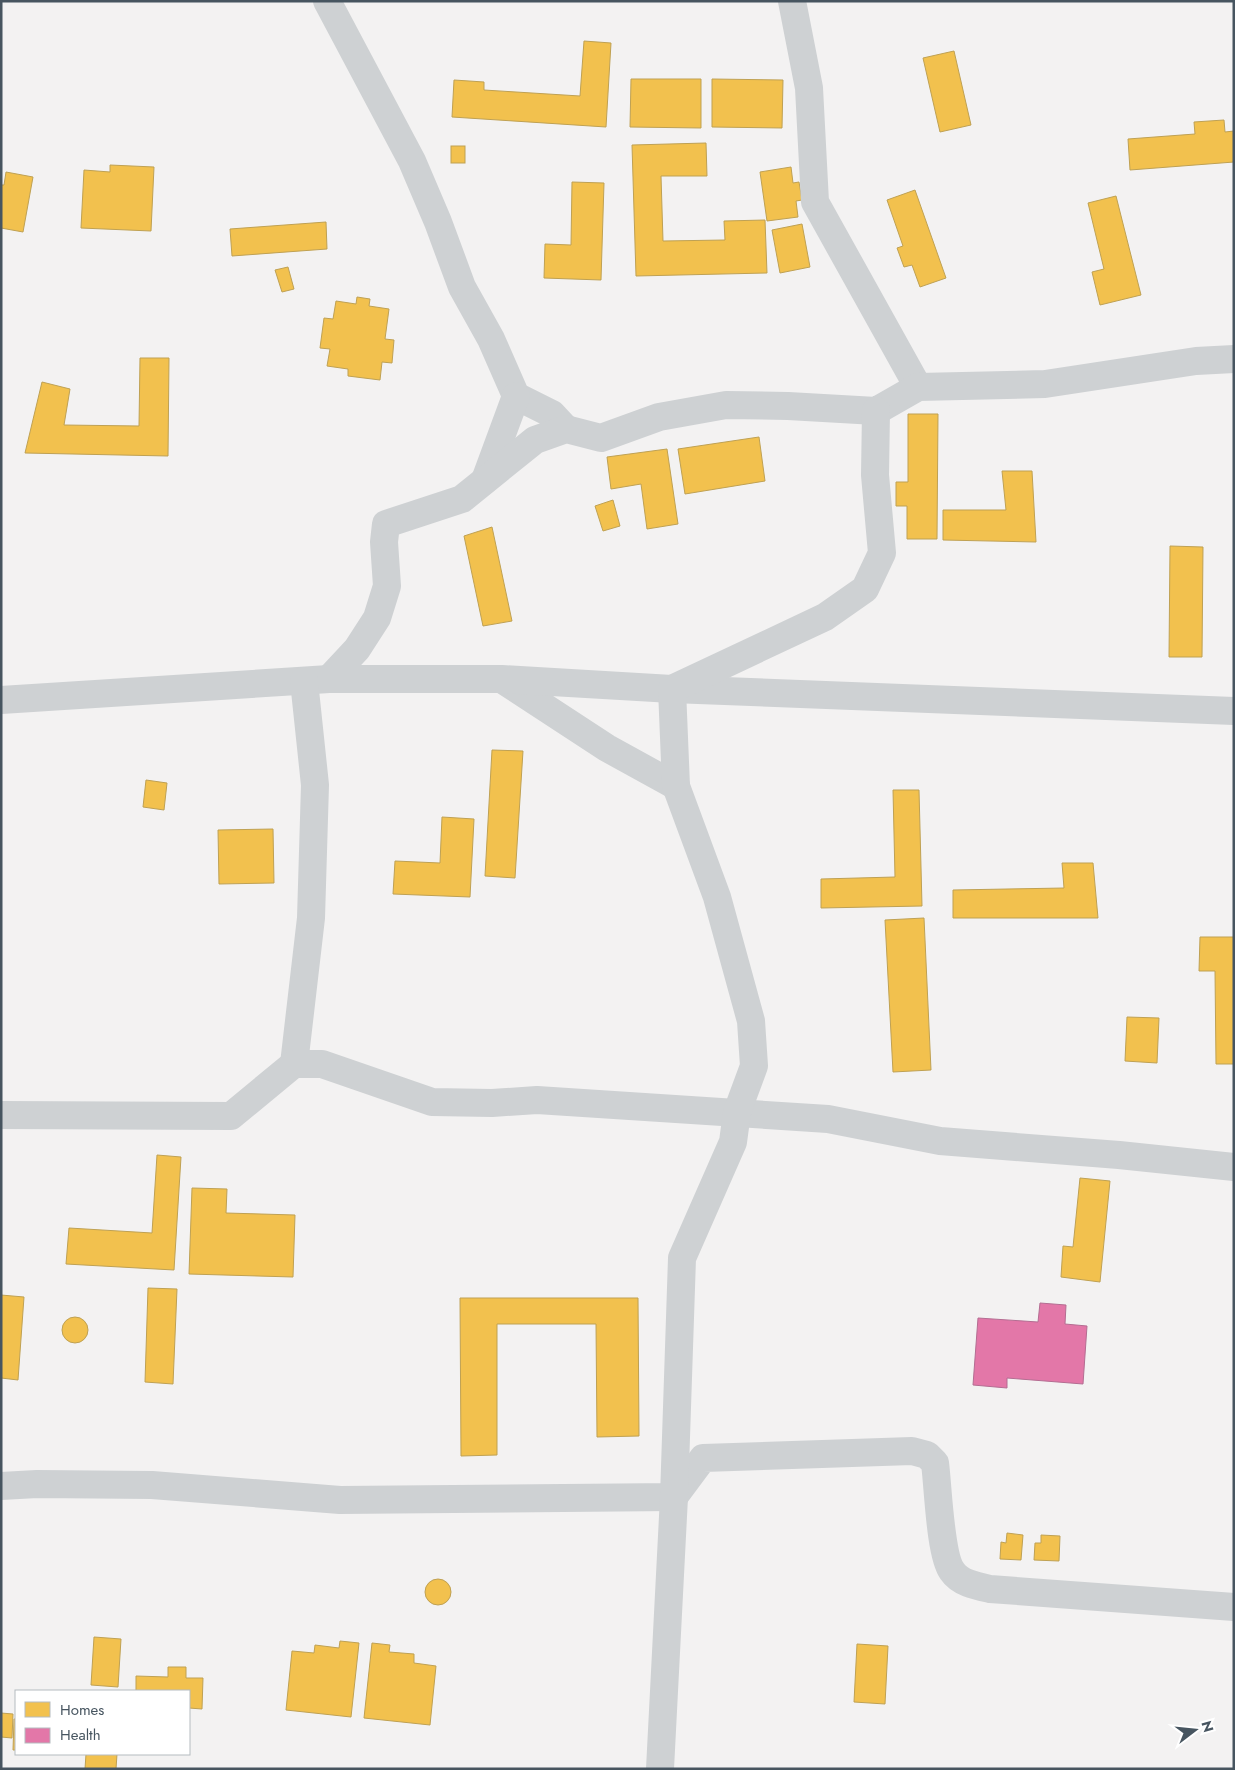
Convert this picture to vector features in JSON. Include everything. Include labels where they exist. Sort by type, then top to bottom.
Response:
[{"type":"street","points":[[327,1],[412,161],[438,222],[462,287],[491,339],[516,396],[524,422],[535,440]]},
{"type":"street","points":[[792,1],[809,88],[815,202],[918,387]]},
{"type":"street","points":[[516,396],[552,414],[566,429],[601,438],[658,417],[726,405],[876,411],[918,387],[1045,384],[1196,361],[1234,359]]},
{"type":"street","points":[[484,482],[516,396]]},
{"type":"street","points":[[672,689],[825,618],[865,589],[882,553],[875,475],[876,411]]},
{"type":"street","points":[[316,680],[357,649],[377,618],[387,586],[384,542],[386,524],[462,499],[535,440],[566,429]]},
{"type":"street","points":[[294,1064],[311,918],[315,804],[316,680]]},
{"type":"street","points":[[1,700],[316,680],[502,680],[672,689],[1234,711]]},
{"type":"street","points":[[502,680],[607,748],[676,786]]},
{"type":"street","points":[[660,1769],[674,1497],[682,1258],[733,1142],[737,1112],[754,1066],[751,1021],[717,898],[676,786],[672,689]]},
{"type":"street","points":[[1,1115],[231,1116],[294,1064],[322,1064],[432,1102],[492,1103],[538,1100],[828,1119],[940,1141],[1234,1166]]},
{"type":"street","points":[[674,1497],[703,1458],[912,1451],[927,1455],[935,1463],[944,1550],[951,1571],[965,1582],[990,1589],[1234,1607]]},
{"type":"street","points":[[1,1486],[37,1484],[152,1485],[340,1500],[674,1497]]},
{"type":"building: Homes","points":[[584,41],[611,43],[606,127],[452,117],[454,80],[484,82],[484,90],[580,96]]},
{"type":"building: Homes","points":[[954,51],[971,125],[940,132],[923,58]]},
{"type":"building: Homes","points":[[631,79],[701,79],[701,128],[630,127]]},
{"type":"building: Homes","points":[[712,79],[783,80],[782,128],[712,127]]},
{"type":"building: Homes","points":[[1224,120],[1225,132],[1234,131],[1234,162],[1130,170],[1128,139],[1195,134],[1194,122]]},
{"type":"building: Homes","points":[[706,143],[707,176],[661,176],[663,241],[725,240],[724,221],[765,220],[767,273],[636,276],[632,145]]},
{"type":"building: Homes","points":[[451,146],[465,146],[465,163],[451,163]]},
{"type":"building: Homes","points":[[110,165],[154,167],[151,231],[81,228],[84,170],[110,172]]},
{"type":"building: Homes","points":[[791,167],[793,183],[799,182],[802,200],[796,201],[798,217],[767,221],[760,172]]},
{"type":"building: Homes","points":[[6,172],[33,177],[23,232],[1,228],[1,185],[4,185]]},
{"type":"building: Homes","points":[[572,182],[604,183],[601,280],[544,278],[545,244],[571,245]]},
{"type":"building: Homes","points":[[915,190],[946,278],[920,287],[912,265],[904,267],[897,248],[903,246],[887,200]]},
{"type":"building: Homes","points":[[1116,196],[1141,295],[1100,305],[1092,272],[1104,269],[1088,203]]},
{"type":"building: Homes","points":[[326,222],[327,249],[232,256],[230,229]]},
{"type":"building: Homes","points":[[802,224],[810,267],[780,273],[772,230]]},
{"type":"building: Homes","points":[[288,267],[294,289],[282,292],[275,270]]},
{"type":"building: Homes","points":[[357,297],[370,299],[369,306],[389,309],[385,339],[394,340],[392,363],[382,362],[380,380],[348,376],[348,369],[327,366],[330,349],[320,348],[324,318],[333,319],[336,301],[356,304]]},
{"type":"building: Homes","points":[[140,358],[169,358],[168,456],[25,453],[42,382],[70,389],[64,425],[139,426]]},
{"type":"building: Homes","points":[[908,414],[938,414],[937,539],[907,539],[907,506],[896,506],[896,482],[908,482]]},
{"type":"building: Homes","points":[[759,437],[765,481],[685,494],[678,449]]},
{"type":"building: Homes","points":[[667,449],[678,524],[647,529],[641,484],[611,489],[607,457]]},
{"type":"building: Homes","points":[[1002,471],[1032,471],[1036,542],[943,540],[943,510],[1006,510]]},
{"type":"building: Homes","points":[[613,500],[620,526],[603,531],[595,506]]},
{"type":"building: Homes","points":[[492,527],[512,621],[483,626],[464,536]]},
{"type":"building: Homes","points":[[1170,546],[1203,547],[1202,657],[1169,657]]},
{"type":"building: Homes","points":[[492,750],[523,751],[515,878],[485,876]]},
{"type":"building: Homes","points":[[146,780],[167,783],[164,810],[143,807]]},
{"type":"building: Homes","points":[[893,790],[919,790],[922,906],[821,908],[821,879],[895,877]]},
{"type":"building: Homes","points":[[442,817],[474,819],[470,897],[393,894],[395,861],[440,863]]},
{"type":"building: Homes","points":[[273,829],[274,883],[219,884],[218,830]]},
{"type":"building: Homes","points":[[1062,863],[1093,863],[1098,918],[953,918],[953,890],[1064,888]]},
{"type":"building: Homes","points":[[924,918],[931,1070],[893,1072],[885,920]]},
{"type":"building: Homes","points":[[1200,937],[1234,937],[1234,1064],[1216,1064],[1215,971],[1199,971]]},
{"type":"building: Homes","points":[[1127,1017],[1159,1018],[1157,1063],[1125,1061]]},
{"type":"building: Homes","points":[[157,1155],[181,1157],[174,1270],[66,1264],[69,1228],[152,1233]]},
{"type":"building: Homes","points":[[1080,1178],[1110,1181],[1100,1282],[1061,1277],[1063,1246],[1073,1247]]},
{"type":"building: Homes","points":[[192,1188],[227,1189],[226,1213],[295,1215],[293,1277],[189,1274]]},
{"type":"building: Homes","points":[[148,1288],[177,1289],[173,1384],[145,1382]]},
{"type":"building: Homes","points":[[1,1295],[24,1297],[18,1380],[1,1378]]},
{"type":"building: Homes","points":[[460,1298],[638,1298],[639,1436],[597,1437],[596,1324],[497,1324],[497,1455],[461,1456]]},
{"type":"building: Homes","points":[[75,1317],[84,1321],[88,1330],[84,1339],[75,1343],[66,1339],[62,1330],[66,1321]]},
{"type":"building: Homes","points":[[1007,1533],[1023,1535],[1021,1560],[1000,1559],[1001,1542],[1006,1543]]},
{"type":"building: Homes","points":[[1041,1535],[1060,1536],[1059,1561],[1034,1560],[1035,1543],[1041,1543]]},
{"type":"building: Homes","points":[[438,1579],[447,1583],[451,1592],[447,1601],[438,1605],[429,1601],[425,1592],[429,1583]]},
{"type":"building: Homes","points":[[94,1637],[121,1639],[118,1687],[91,1685]]},
{"type":"building: Homes","points":[[340,1641],[359,1643],[351,1717],[286,1710],[292,1651],[314,1653],[315,1645],[339,1648]]},
{"type":"building: Homes","points":[[372,1643],[390,1645],[389,1652],[414,1654],[414,1663],[436,1666],[430,1725],[364,1718]]},
{"type":"building: Homes","points":[[857,1644],[888,1646],[885,1704],[854,1702]]},
{"type":"building: Homes","points":[[168,1667],[186,1667],[186,1678],[203,1678],[202,1709],[190,1708],[190,1690],[136,1690],[136,1676],[168,1677]]},
{"type":"building: Homes","points":[[1,1713],[13,1714],[12,1738],[1,1737]]},
{"type":"building: Homes","points":[[14,1719],[15,1719],[15,1750],[13,1750]]},
{"type":"building: Homes","points":[[86,1755],[117,1755],[116,1769],[85,1769]]},
{"type":"building: Health","points":[[1040,1303],[1066,1305],[1065,1324],[1087,1326],[1083,1384],[1007,1378],[1007,1388],[973,1385],[978,1318],[1038,1322]]}]
